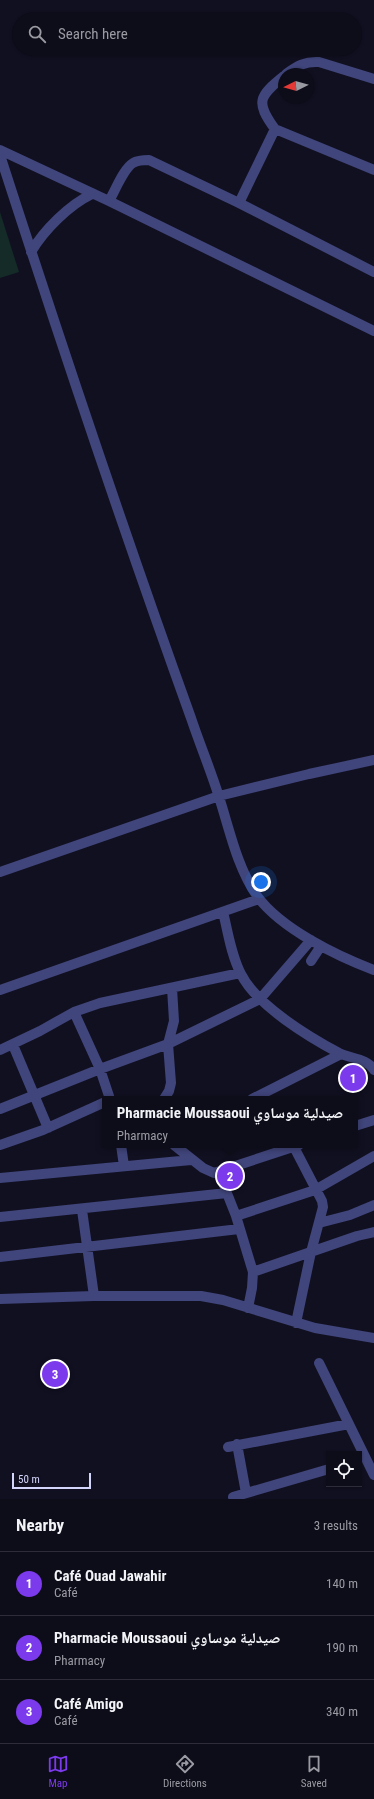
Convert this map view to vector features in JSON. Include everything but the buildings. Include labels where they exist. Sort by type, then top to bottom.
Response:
[{"type":"street","points":[[296,68],[310,61],[319,62],[374,79]]},
{"type":"street","points":[[278,81],[270,87],[263,96],[262,105],[264,115],[275,129],[372,165]]},
{"type":"street","points":[[238,203],[275,129]]},
{"type":"street","points":[[0,150],[109,201],[374,331]]},
{"type":"street","points":[[0,155],[31,252],[150,603],[219,796],[242,869],[259,899],[283,921],[321,946],[374,970]]},
{"type":"street","points":[[109,201],[127,168],[132,163],[140,160],[149,160],[374,272]]},
{"type":"street","points":[[31,252],[38,240],[55,222],[75,204],[92,194]]},
{"type":"street","points":[[0,872],[219,796],[374,760]]},
{"type":"street","points":[[0,990],[259,899]]},
{"type":"street","points":[[223,912],[240,973],[260,1000],[295,1027],[341,1054],[366,1062],[374,1070]]},
{"type":"street","points":[[0,1109],[36,1096],[100,1069],[168,1044],[260,1000],[311,940]]},
{"type":"street","points":[[311,961],[321,946]]},
{"type":"street","points":[[0,1050],[13,1045],[74,1012],[100,1003],[240,973]]},
{"type":"street","points":[[166,1096],[171,1084],[168,1044],[174,1021],[172,988]]},
{"type":"street","points":[[74,1012],[100,1069],[109,1096]]},
{"type":"street","points":[[13,1045],[36,1096],[48,1128]]},
{"type":"street","points":[[258,1096],[341,1054]]},
{"type":"street","points":[[0,1145],[48,1128],[102,1103]]},
{"type":"street","points":[[358,1125],[374,1120]]},
{"type":"street","points":[[121,1148],[124,1166]]},
{"type":"street","points":[[177,1148],[208,1172],[219,1173],[290,1148]]},
{"type":"street","points":[[296,1323],[311,1252],[323,1207],[297,1148]]},
{"type":"street","points":[[236,1216],[315,1190],[374,1156]]},
{"type":"street","points":[[0,1178],[191,1160]]},
{"type":"street","points":[[219,1173],[236,1216],[253,1272],[252,1288],[248,1308]]},
{"type":"street","points":[[0,1217],[82,1210],[227,1193]]},
{"type":"street","points":[[319,1223],[350,1215],[374,1205]]},
{"type":"street","points":[[82,1210],[94,1296]]},
{"type":"street","points":[[0,1257],[240,1229]]},
{"type":"street","points":[[253,1272],[374,1232]]},
{"type":"street","points":[[0,1299],[94,1296],[201,1296],[223,1300],[296,1323],[374,1338]]},
{"type":"street","points":[[319,1363],[349,1424],[363,1460],[374,1474]]},
{"type":"street","points":[[246,1493],[233,1446],[349,1424]]},
{"type":"street","points":[[233,1497],[326,1470]]},
{"type":"green space","points":[[0,212],[19,272],[0,278]]},
{"type":"place","name":"Café Ouad Jawahir","points":[[353,1078]]},
{"type":"place","name":"Pharmacie Moussaoui صيدلية موساوي","points":[[230,1176]]},
{"type":"place","name":"Café Amigo","points":[[55,1374]]}]
